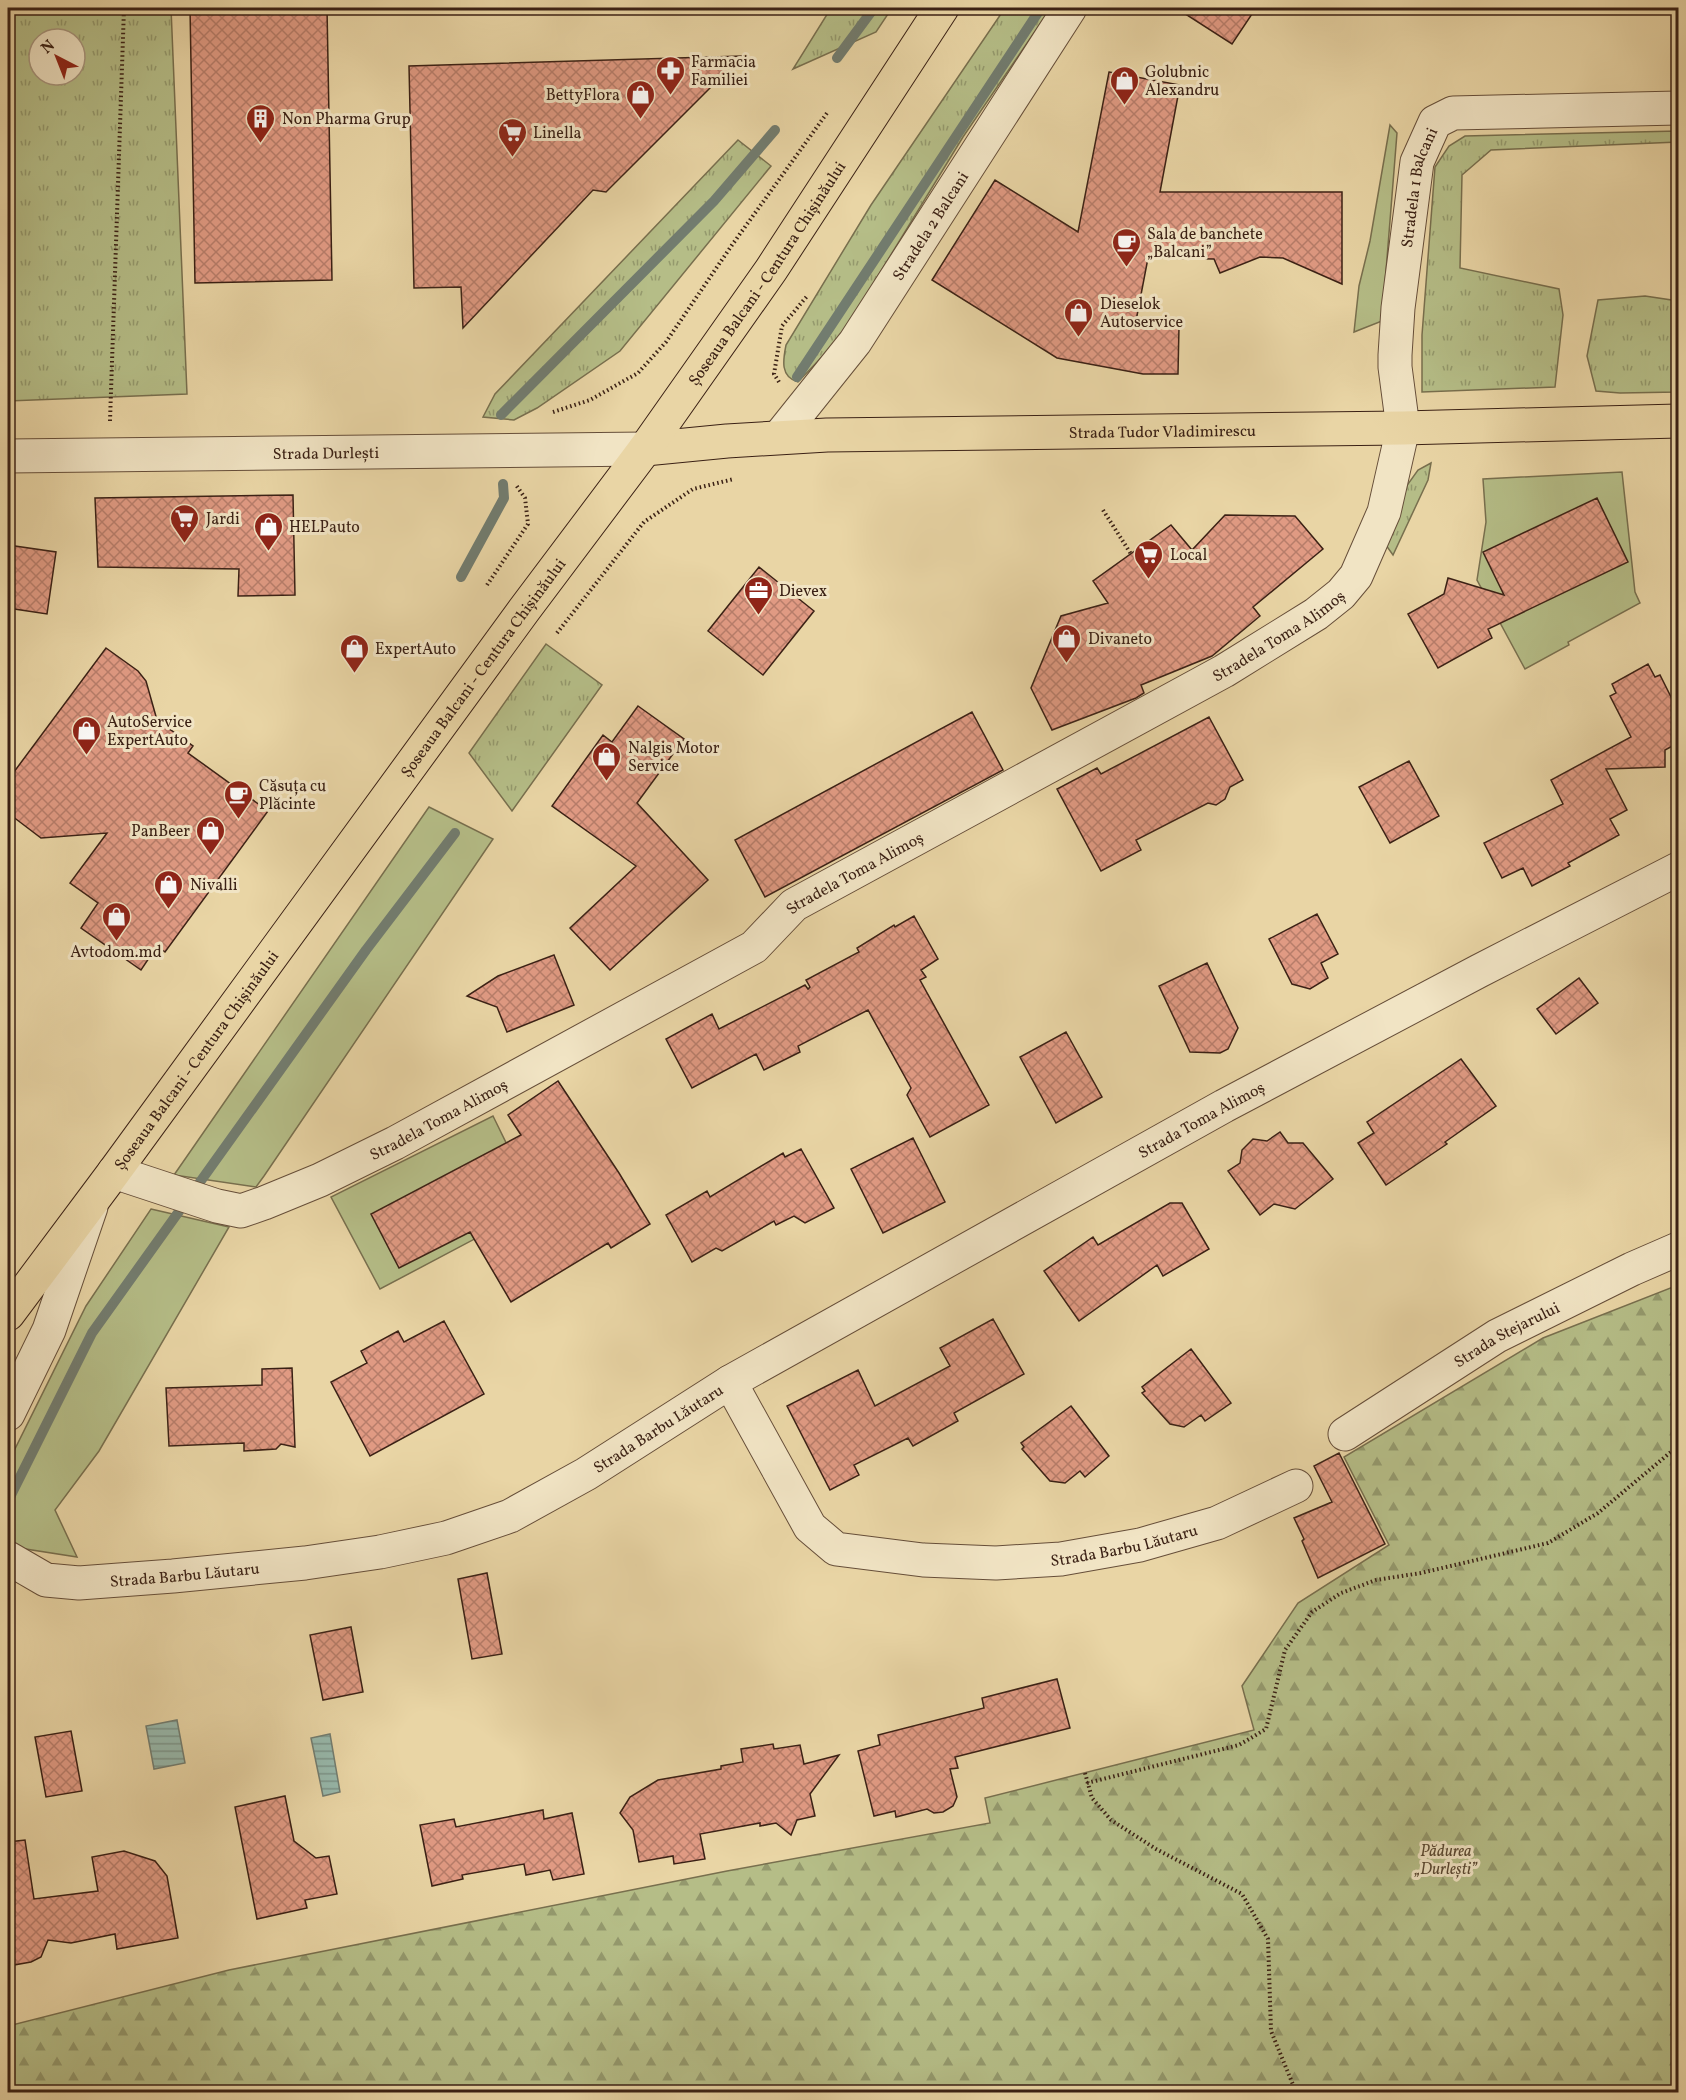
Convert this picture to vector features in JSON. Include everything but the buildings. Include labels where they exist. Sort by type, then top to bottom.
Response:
[{"type":"main road","name":"Șoseaua Balcani - Centura Chișinăului","points":[[8,1314],[524,610],[645,449],[771,270],[942,8]]},
{"type":"main road","name":"Strada Tudor Vladimirescu","points":[[645,449],[827,435],[1403,428],[1678,421]]},
{"type":"street","name":"Stradela 2 Balcani","points":[[779,437],[855,342],[1070,8]]},
{"type":"street","name":"Stradela 1 Balcani","points":[[1403,428],[1395,367],[1398,308],[1417,162],[1435,122],[1453,113],[1678,108]]},
{"type":"street","name":"Stradela Toma Alimoș","points":[[104,1184],[191,1197],[241,1210],[252,1207],[320,1180],[394,1143],[754,947],[794,905],[1224,671],[1316,614],[1341,594],[1356,576],[1366,555],[1384,512],[1403,428]]},
{"type":"street","name":"Strada Durlești","points":[[8,456],[645,449]]},
{"type":"street","name":"Strada Toma Alimoș","points":[[730,1382],[1224,1106],[1678,869]]},
{"type":"street","points":[[8,1414],[49,1330],[104,1184]]},
{"type":"street","name":"Strada Stejarului","points":[[1345,1434],[1497,1336],[1632,1269],[1678,1249]]},
{"type":"street","name":"Strada Barbu Lăutaru","points":[[8,1558],[46,1580],[79,1583],[305,1563],[380,1552],[446,1538],[510,1516],[586,1474],[730,1382],[810,1527],[836,1549],[923,1560],[996,1563],[1061,1559],[1140,1545],[1217,1523],[1296,1486]]},
{"type":"path","points":[[109,455],[124,8]]},
{"type":"path","points":[[547,414],[590,400],[638,374],[666,342],[732,245],[834,104]]},
{"type":"path","points":[[557,633],[644,522],[693,489],[737,478]]},
{"type":"path","points":[[487,585],[528,524],[525,498],[515,484]]},
{"type":"path","points":[[1103,510],[1131,554]]},
{"type":"path","points":[[1088,1783],[1239,1745],[1266,1729],[1284,1650],[1312,1612],[1341,1593],[1376,1580],[1421,1573],[1548,1543],[1598,1513],[1678,1446]]},
{"type":"path","points":[[1085,1773],[1092,1798],[1110,1820],[1156,1849],[1242,1894],[1268,1939],[1271,2031],[1296,2092]]},
{"type":"green space","points":[[8,8],[171,8],[187,394],[8,401]]},
{"type":"green space","points":[[831,8],[892,8],[876,32],[793,69]]},
{"type":"green space","points":[[1005,8],[1051,8],[963,137],[840,338],[798,382],[792,380],[784,367],[786,345],[871,205]]},
{"type":"green space","points":[[1390,125],[1397,133],[1382,321],[1354,332],[1359,286],[1370,241]]},
{"type":"green space","points":[[1678,131],[1678,142],[1491,150],[1462,175],[1460,268],[1559,289],[1563,315],[1555,387],[1422,392],[1422,335],[1435,167],[1449,146],[1465,136]]},
{"type":"green space","points":[[738,140],[771,166],[620,351],[537,408],[514,420],[483,417],[495,394]]},
{"type":"green space","points":[[1645,296],[1678,301],[1678,392],[1596,391],[1587,356],[1598,300]]},
{"type":"green space","points":[[1431,463],[1428,480],[1393,555],[1383,541],[1403,491],[1418,470]]},
{"type":"green space","points":[[1622,472],[1635,592],[1640,603],[1568,642],[1569,645],[1525,669],[1477,580],[1486,522],[1483,479]]},
{"type":"green space","points":[[546,644],[602,685],[512,811],[469,753]]},
{"type":"green space","points":[[429,807],[493,839],[264,1176],[256,1187],[174,1175]]},
{"type":"green space","points":[[493,1116],[537,1206],[380,1289],[331,1197]]},
{"type":"green space","points":[[151,1209],[229,1227],[99,1451],[55,1510],[77,1557],[13,1547],[8,1523],[8,1463],[86,1306]]},
{"type":"green space","name":"Pădurea „Durlești”","points":[[1678,1285],[1678,2092],[8,2092],[8,2026],[229,1970],[727,1871],[990,1823],[985,1798],[1254,1730],[1242,1686],[1298,1603],[1389,1545],[1344,1457],[1543,1338]]},
{"type":"shaded area","points":[[177,1720],[185,1763],[154,1769],[146,1726]]},
{"type":"shaded area","points":[[330,1734],[340,1792],[323,1796],[311,1738]]},
{"type":"waterway","points":[[837,58],[874,8]]},
{"type":"waterway","points":[[797,377],[1041,8]]},
{"type":"waterway","points":[[501,415],[714,201],[775,130]]},
{"type":"waterway","points":[[461,577],[504,498],[503,484]]},
{"type":"waterway","points":[[8,1497],[92,1333],[366,950],[455,833]]},
{"type":"place","name":"Farmacia Familiei","points":[[670,96]]},
{"type":"place","name":"Golubnic Alexandru","points":[[1124,106]]},
{"type":"place","name":"BettyFlora","points":[[641,120]]},
{"type":"place","name":"Non Pharma Grup","points":[[261,144]]},
{"type":"place","name":"Linella","points":[[512,158]]},
{"type":"place","name":"Sala de banchete „Balcani”","points":[[1126,268]]},
{"type":"place","name":"Dieselok Autoservice","points":[[1079,338]]},
{"type":"place","name":"Jardi","points":[[185,544]]},
{"type":"place","name":"HELPauto","points":[[268,552]]},
{"type":"place","name":"Local","points":[[1149,580]]},
{"type":"place","name":"Dievex","points":[[758,616]]},
{"type":"place","name":"Divaneto","points":[[1067,664]]},
{"type":"place","name":"ExpertAuto","points":[[354,674]]},
{"type":"place","name":"AutoService ExpertAuto","points":[[86,756]]},
{"type":"place","name":"Nalgis Motor Service","points":[[607,782]]},
{"type":"place","name":"Căsuța cu Plăcinte","points":[[238,820]]},
{"type":"place","name":"PanBeer","points":[[211,856]]},
{"type":"place","name":"Nivalli","points":[[169,910]]},
{"type":"place","name":"Avtodom.md","points":[[116,942]]}]
